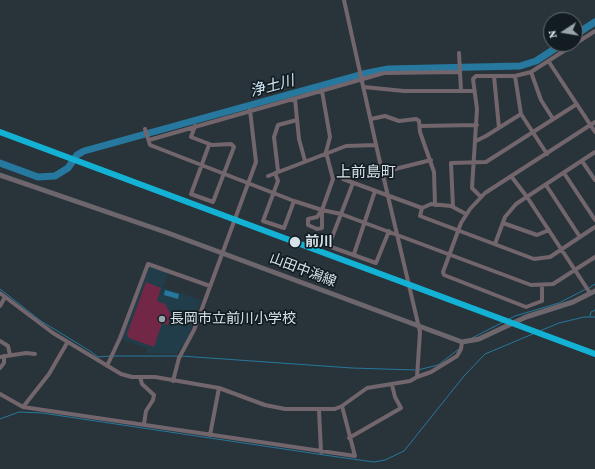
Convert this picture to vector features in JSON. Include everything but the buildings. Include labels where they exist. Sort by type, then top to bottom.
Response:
[{"type":"main road","name":"山田中潟線","points":[[0,174],[222,253],[462,342]]},
{"type":"main road","points":[[462,342],[479,339],[526,317],[573,302],[593,292]]},
{"type":"street","points":[[344,0],[418,326],[420,338],[417,377]]},
{"type":"street","points":[[481,197],[472,188],[477,108],[472,79],[476,76],[515,76],[531,72],[549,62],[595,31]]},
{"type":"street","points":[[459,52],[461,91]]},
{"type":"street","points":[[549,62],[595,132]]},
{"type":"street","points":[[148,138],[295,99],[384,73],[460,71]]},
{"type":"street","points":[[531,72],[541,100],[553,119]]},
{"type":"street","points":[[494,76],[499,128]]},
{"type":"street","points":[[515,76],[521,114],[547,154]]},
{"type":"street","points":[[364,87],[404,92],[473,91]]},
{"type":"street","points":[[322,91],[330,137],[326,152],[333,179],[322,210],[317,217],[308,219],[308,225],[318,229],[322,228],[322,210]]},
{"type":"street","points":[[295,99],[299,139],[305,160]]},
{"type":"street","points":[[453,206],[451,163],[486,162],[577,104]]},
{"type":"street","points":[[173,381],[179,358],[191,337],[256,160],[250,110]]},
{"type":"street","points":[[476,141],[521,114]]},
{"type":"street","points":[[371,119],[385,116],[399,121],[416,119],[419,122],[420,132],[431,160],[435,178],[435,205]]},
{"type":"street","points":[[294,201],[284,228],[263,221],[278,181],[274,137],[278,125],[297,120]]},
{"type":"street","points":[[542,286],[542,301],[526,306],[444,276],[443,272],[466,214],[481,197],[595,122]]},
{"type":"street","points":[[420,126],[477,125]]},
{"type":"street","points":[[195,126],[191,137],[209,145],[231,144],[234,147],[213,202],[191,194],[209,145]]},
{"type":"street","points":[[146,130],[150,145],[294,201],[364,222],[531,285],[542,286],[557,282],[595,257]]},
{"type":"street","points":[[268,176],[326,152],[350,145],[376,145]]},
{"type":"street","points":[[496,244],[503,223],[512,208],[595,152]]},
{"type":"street","points":[[383,172],[431,160]]},
{"type":"street","points":[[582,161],[595,180]]},
{"type":"street","points":[[564,173],[595,220]]},
{"type":"street","points":[[511,176],[527,197],[575,270],[593,292]]},
{"type":"street","points":[[343,179],[422,208],[435,205],[453,206],[466,214]]},
{"type":"street","points":[[329,245],[353,183]]},
{"type":"street","points":[[546,185],[580,237]]},
{"type":"street","points":[[354,254],[375,191]]},
{"type":"street","points":[[422,208],[420,216],[534,259],[550,257],[595,228]]},
{"type":"street","points":[[503,223],[537,235],[549,230]]},
{"type":"street","points":[[320,243],[377,262],[389,231]]},
{"type":"street","points":[[107,366],[120,338],[148,264],[210,286]]},
{"type":"street","points":[[0,293],[67,343],[127,376],[155,377],[219,388],[271,407],[331,410],[342,406],[366,388],[410,381],[431,372],[457,356],[461,349],[462,342]]},
{"type":"street","points":[[0,306],[5,297]]},
{"type":"street","points":[[0,341],[8,346],[10,355]]},
{"type":"street","points":[[23,407],[49,374],[67,343]]},
{"type":"street","points":[[0,368],[4,363],[2,356],[31,352],[35,354]]},
{"type":"street","points":[[140,377],[142,384],[154,395],[153,400],[146,411],[144,424]]},
{"type":"street","points":[[349,438],[401,408],[395,397],[392,385]]},
{"type":"street","points":[[210,435],[219,388]]},
{"type":"street","points":[[0,394],[23,407],[355,456],[349,438],[342,406]]},
{"type":"street","points":[[320,410],[321,452]]},
{"type":"shaded area","name":"長岡市立前川小学校","points":[[151,267],[168,273],[163,287],[201,300],[188,337],[177,354],[147,353],[147,348],[121,339],[149,268]]},
{"type":"shaded area","points":[[146,282],[161,288],[157,301],[165,304],[171,315],[168,325],[162,323],[154,347],[129,338],[127,334]]},
{"type":"water","points":[[165,290],[179,294],[178,299],[164,295]]},
{"type":"waterway","name":"浄土川","points":[[583,30],[595,22]]},
{"type":"waterway","name":"浄土川","points":[[0,163],[38,177],[55,176],[68,168],[77,155],[84,151],[363,74],[388,69],[520,66],[536,61],[550,52]]},
{"type":"waterway","points":[[589,288],[595,284]]},
{"type":"waterway","points":[[0,289],[41,321],[98,357],[110,356]]},
{"type":"waterway","points":[[472,338],[515,316],[559,303],[586,289]]},
{"type":"waterway","points":[[590,316],[591,312],[595,310]]},
{"type":"waterway","points":[[0,419],[19,412],[42,413],[374,462],[385,460],[404,451],[464,376],[485,354],[559,323],[584,317],[595,317]]},
{"type":"waterway","points":[[418,370],[438,365],[459,349]]},
{"type":"waterway","points":[[113,356],[178,356]]},
{"type":"waterway","points":[[181,356],[352,368],[415,370]]},
{"type":"transit line","points":[[0,132],[595,354]]},
{"type":"place","name":"前川","points":[[295,242]]},
{"type":"place","name":"長岡市立前川小学校","points":[[162,319]]},
{"type":"district","name":"上前島町","points":[[366,172]]}]
